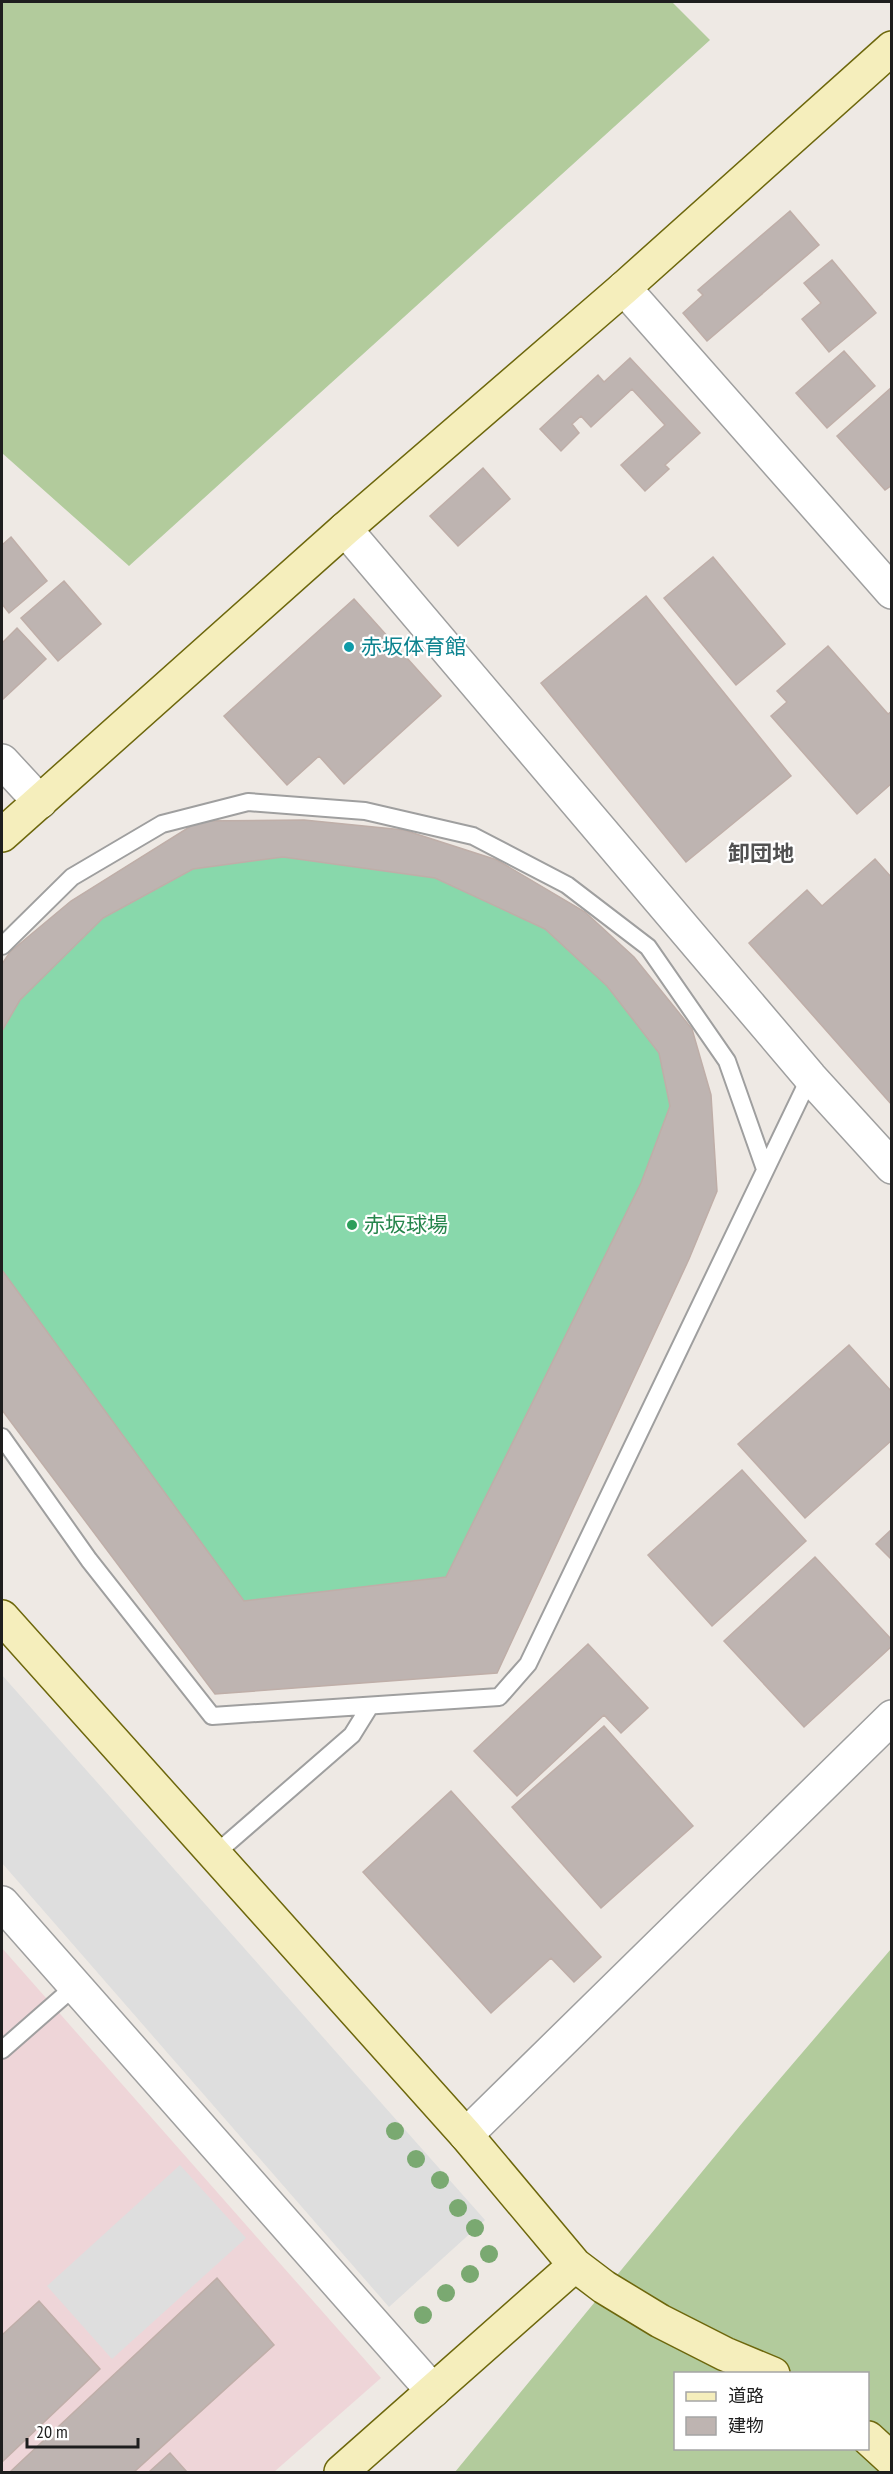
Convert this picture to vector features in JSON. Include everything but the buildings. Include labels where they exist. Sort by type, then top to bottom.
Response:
[{"type":"street","points":[[2,836],[345,529],[624,288],[891,48]]},
{"type":"street","points":[[624,288],[891,592]]},
{"type":"street","points":[[345,529],[810,1077],[891,1167]]},
{"type":"street","points":[[2,761],[40,802]]},
{"type":"street","points":[[2,1617],[466,2135],[575,2265],[604,2287],[660,2321],[725,2354],[770,2372]]},
{"type":"street","points":[[466,2135],[891,1718]]},
{"type":"street","points":[[2,1903],[433,2391]]},
{"type":"street","points":[[341,2472],[575,2265]]},
{"type":"street","points":[[869,2440],[891,2460]]},
{"type":"lane","points":[[2,946],[72,878],[162,824],[248,802],[364,811],[473,836],[567,885],[648,947],[727,1061],[765,1169]]},
{"type":"lane","points":[[2,1437],[90,1560],[212,1716],[499,1697],[528,1664],[810,1077]]},
{"type":"lane","points":[[214,1855],[352,1735],[370,1706]]},
{"type":"lane","points":[[2,2050],[75,1986]]},
{"type":"shaded area","points":[[2,1675],[485,2220],[389,2307],[2,1863]]},
{"type":"shaded area","points":[[2,1948],[381,2378],[274,2472],[2,2472]]},
{"type":"shaded area","points":[[180,2165],[246,2238],[112,2359],[47,2286]]},
{"type":"green space","points":[[2,2],[672,2],[710,40],[129,566],[2,453]]},
{"type":"green space","name":"赤坂球場","points":[[304,820],[404,830],[497,860],[585,912],[634,957],[692,1029],[717,1191],[689,1259],[497,1673],[215,1694],[2,1410],[2,964],[10,952],[71,901],[199,821]]},
{"type":"green space","points":[[891,1949],[891,2472],[455,2472],[743,2122]]},
{"type":"place","name":"赤坂体育館","points":[[349,647]]},
{"type":"place","name":"赤坂球場","points":[[352,1225]]},
{"type":"district","name":"卸団地","points":[[761,853]]}]
